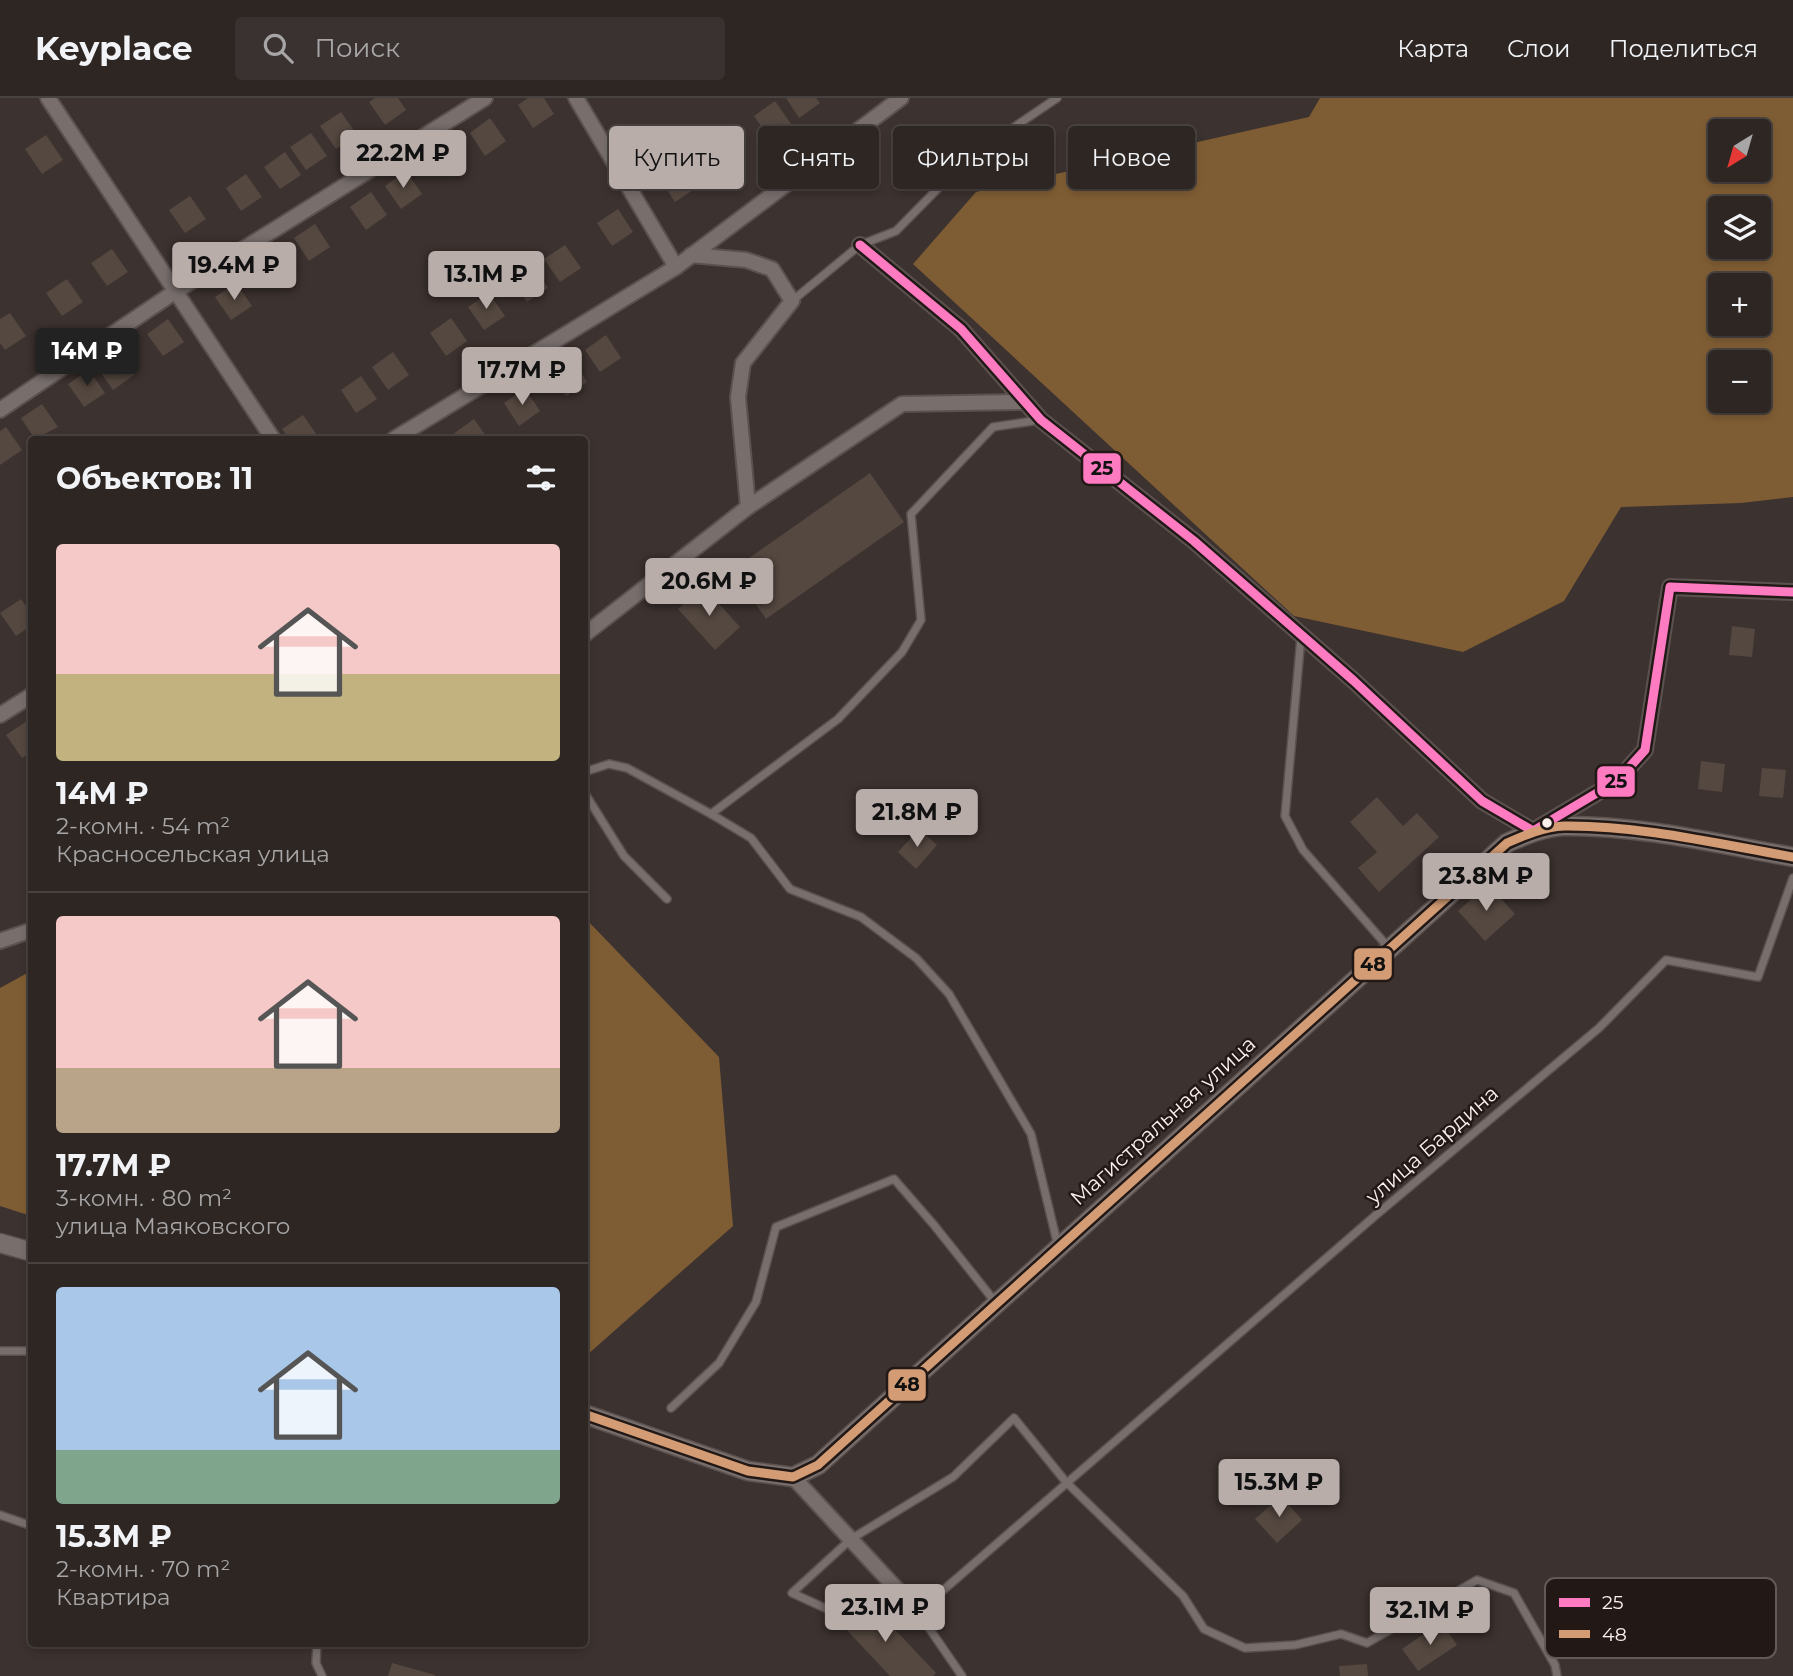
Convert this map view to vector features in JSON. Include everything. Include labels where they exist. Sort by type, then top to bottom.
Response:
[{"type":"street","points":[[48,98],[271,436]]},
{"type":"street","points":[[0,410],[176,291],[485,98]]},
{"type":"street","points":[[576,98],[676,267]]},
{"type":"street","points":[[399,436],[676,267],[901,98]]},
{"type":"street","points":[[860,246],[961,329],[1041,420],[1194,541],[1302,635],[1482,801],[1533,831],[1617,781],[1645,750],[1670,587],[1793,592]]},
{"type":"street","points":[[691,256],[746,260],[772,269],[792,301],[743,363],[738,397],[748,507]]},
{"type":"street","points":[[588,632],[748,507],[902,404],[1023,402]]},
{"type":"street","points":[[0,715],[28,698]]},
{"type":"street","name":"Магистральная улица","points":[[793,1477],[818,1465],[1507,843],[1533,831],[1563,826],[1642,832],[1793,857]]},
{"type":"street","points":[[0,940],[28,931]]},
{"type":"street","points":[[0,1243],[28,1251]]},
{"type":"street","points":[[588,1415],[748,1471],[793,1477],[918,1612]]},
{"type":"lane","points":[[792,301],[860,246],[896,231],[967,159],[1053,99]]},
{"type":"lane","points":[[711,814],[838,719],[902,652],[921,620],[911,513],[993,426],[1041,420]]},
{"type":"lane","points":[[1302,635],[1285,816],[1303,850],[1389,949]]},
{"type":"lane","points":[[588,771],[610,764],[627,768],[711,814],[751,838],[790,889],[862,917],[916,958],[949,994],[1031,1134],[1058,1247]]},
{"type":"lane","points":[[588,798],[624,856],[667,899]]},
{"type":"lane","name":"улица Бардина","points":[[1066,1482],[1569,1050],[1599,1028],[1666,960],[1759,977],[1793,878]]},
{"type":"lane","points":[[671,1408],[719,1363],[755,1303],[776,1227],[894,1179],[996,1303]]},
{"type":"lane","points":[[0,1351],[28,1351]]},
{"type":"lane","points":[[827,1609],[792,1594],[851,1539],[953,1477],[1014,1418],[1066,1482],[1183,1597],[1204,1629],[1245,1648],[1295,1645],[1342,1634],[1367,1643],[1477,1580],[1514,1593],[1545,1647]]},
{"type":"lane","points":[[962,1676],[918,1612],[1066,1482]]},
{"type":"lane","points":[[0,1515],[28,1525]]},
{"type":"lane","points":[[317,1647],[316,1662],[322,1676]]},
{"type":"lane","points":[[1551,1658],[1557,1676]]},
{"type":"shaded area","points":[[1320,98],[1793,98],[1793,497],[1741,503],[1621,507],[1564,601],[1463,652],[1294,616],[913,264],[976,192],[989,189],[1054,189],[1054,174],[1068,171],[1068,189],[1195,189],[1195,143],[1309,117]]},
{"type":"shaded area","points":[[588,921],[719,1057],[733,1226],[588,1354]]},
{"type":"shaded area","points":[[28,973],[28,1215],[0,1206],[0,988]]},
{"type":"building","points":[[375,98],[398,98],[406,110],[385,125],[369,102]]},
{"type":"building","points":[[528,98],[544,98],[554,114],[533,128],[518,105]]},
{"type":"building","points":[[786,98],[816,98],[820,103],[799,118]]},
{"type":"building","points":[[775,101],[791,124],[761,126],[754,116]]},
{"type":"building","points":[[341,112],[357,135],[336,149],[320,126]]},
{"type":"building","points":[[490,118],[506,141],[485,156],[470,133]]},
{"type":"building","points":[[311,133],[327,156],[306,170],[290,147]]},
{"type":"building","points":[[46,135],[63,160],[42,174],[25,149]]},
{"type":"building","points":[[451,139],[467,162],[446,176],[430,153]]},
{"type":"building","points":[[285,152],[301,175],[280,189],[264,167]]},
{"type":"building","points":[[406,171],[422,194],[401,209],[385,186]]},
{"type":"building","points":[[246,174],[262,197],[241,211],[226,188]]},
{"type":"building","points":[[667,189],[694,189],[675,202]]},
{"type":"building","points":[[371,192],[387,215],[366,230],[350,207]]},
{"type":"building","points":[[190,196],[206,219],[185,233],[169,210]]},
{"type":"building","points":[[618,209],[633,232],[612,246],[597,223]]},
{"type":"building","points":[[315,224],[330,247],[309,261],[294,238]]},
{"type":"building","points":[[565,245],[581,268],[560,282],[544,259]]},
{"type":"building","points":[[281,247],[296,269],[275,284],[260,261]]},
{"type":"building","points":[[112,249],[128,272],[107,286],[91,263]]},
{"type":"building","points":[[533,265],[548,288],[527,302],[512,279]]},
{"type":"building","points":[[67,279],[83,302],[62,316],[46,293]]},
{"type":"building","points":[[236,283],[252,306],[231,320],[215,297]]},
{"type":"building","points":[[489,293],[505,316],[484,330],[468,307]]},
{"type":"building","points":[[10,313],[26,336],[5,350],[0,343],[0,319]]},
{"type":"building","points":[[451,318],[467,341],[446,356],[430,333]]},
{"type":"building","points":[[168,319],[184,342],[163,356],[147,334]]},
{"type":"building","points":[[606,335],[621,358],[600,372],[585,350]]},
{"type":"building","points":[[118,352],[134,375],[113,390],[97,367]]},
{"type":"building","points":[[393,352],[409,375],[388,390],[372,367]]},
{"type":"building","points":[[572,359],[587,382],[566,396],[551,373]]},
{"type":"building","points":[[89,370],[105,393],[84,407],[68,384]]},
{"type":"building","points":[[361,376],[377,399],[356,413],[341,390]]},
{"type":"building","points":[[525,389],[540,411],[519,426],[504,403]]},
{"type":"building","points":[[42,404],[58,427],[41,436],[33,436],[21,418]]},
{"type":"building","points":[[303,415],[318,436],[287,436],[282,429]]},
{"type":"building","points":[[474,419],[486,436],[455,436],[453,434]]},
{"type":"building","points":[[6,427],[22,450],[0,465],[0,431]]},
{"type":"building","points":[[870,473],[904,522],[766,619],[732,570]]},
{"type":"building","points":[[703,586],[740,627],[715,650],[678,609]]},
{"type":"building","points":[[21,599],[28,609],[28,628],[16,636],[0,613]]},
{"type":"building","points":[[1732,626],[1755,629],[1752,657],[1729,655]]},
{"type":"building","points":[[27,721],[28,754],[22,758],[6,735]]},
{"type":"building","points":[[1701,761],[1725,764],[1722,792],[1698,789]]},
{"type":"building","points":[[1762,768],[1786,770],[1783,798],[1759,796]]},
{"type":"building","points":[[1377,797],[1403,826],[1417,813],[1439,837],[1379,892],[1358,868],[1377,852],[1350,822]]},
{"type":"building","points":[[919,829],[937,845],[916,869],[898,852]]},
{"type":"building","points":[[1488,884],[1515,914],[1485,941],[1458,911]]},
{"type":"building","points":[[1281,1496],[1302,1520],[1277,1543],[1255,1519]]},
{"type":"building","points":[[867,1600],[936,1673],[933,1676],[890,1676],[841,1624]]},
{"type":"building","points":[[1441,1622],[1457,1645],[1418,1671],[1402,1649]]},
{"type":"building","points":[[392,1663],[435,1675],[435,1676],[388,1676]]},
{"type":"building","points":[[1367,1664],[1368,1676],[1340,1676],[1339,1666]]},
{"type":"transit line","name":"25","points":[[860,245],[961,329],[1041,420],[1194,541],[1354,681],[1482,801],[1533,831],[1617,781],[1645,750],[1670,587],[1793,592]]},
{"type":"transit line","name":"48","points":[[588,1415],[748,1471],[793,1477],[818,1465],[1507,843],[1549,828],[1592,827],[1679,836],[1793,857]]}]
